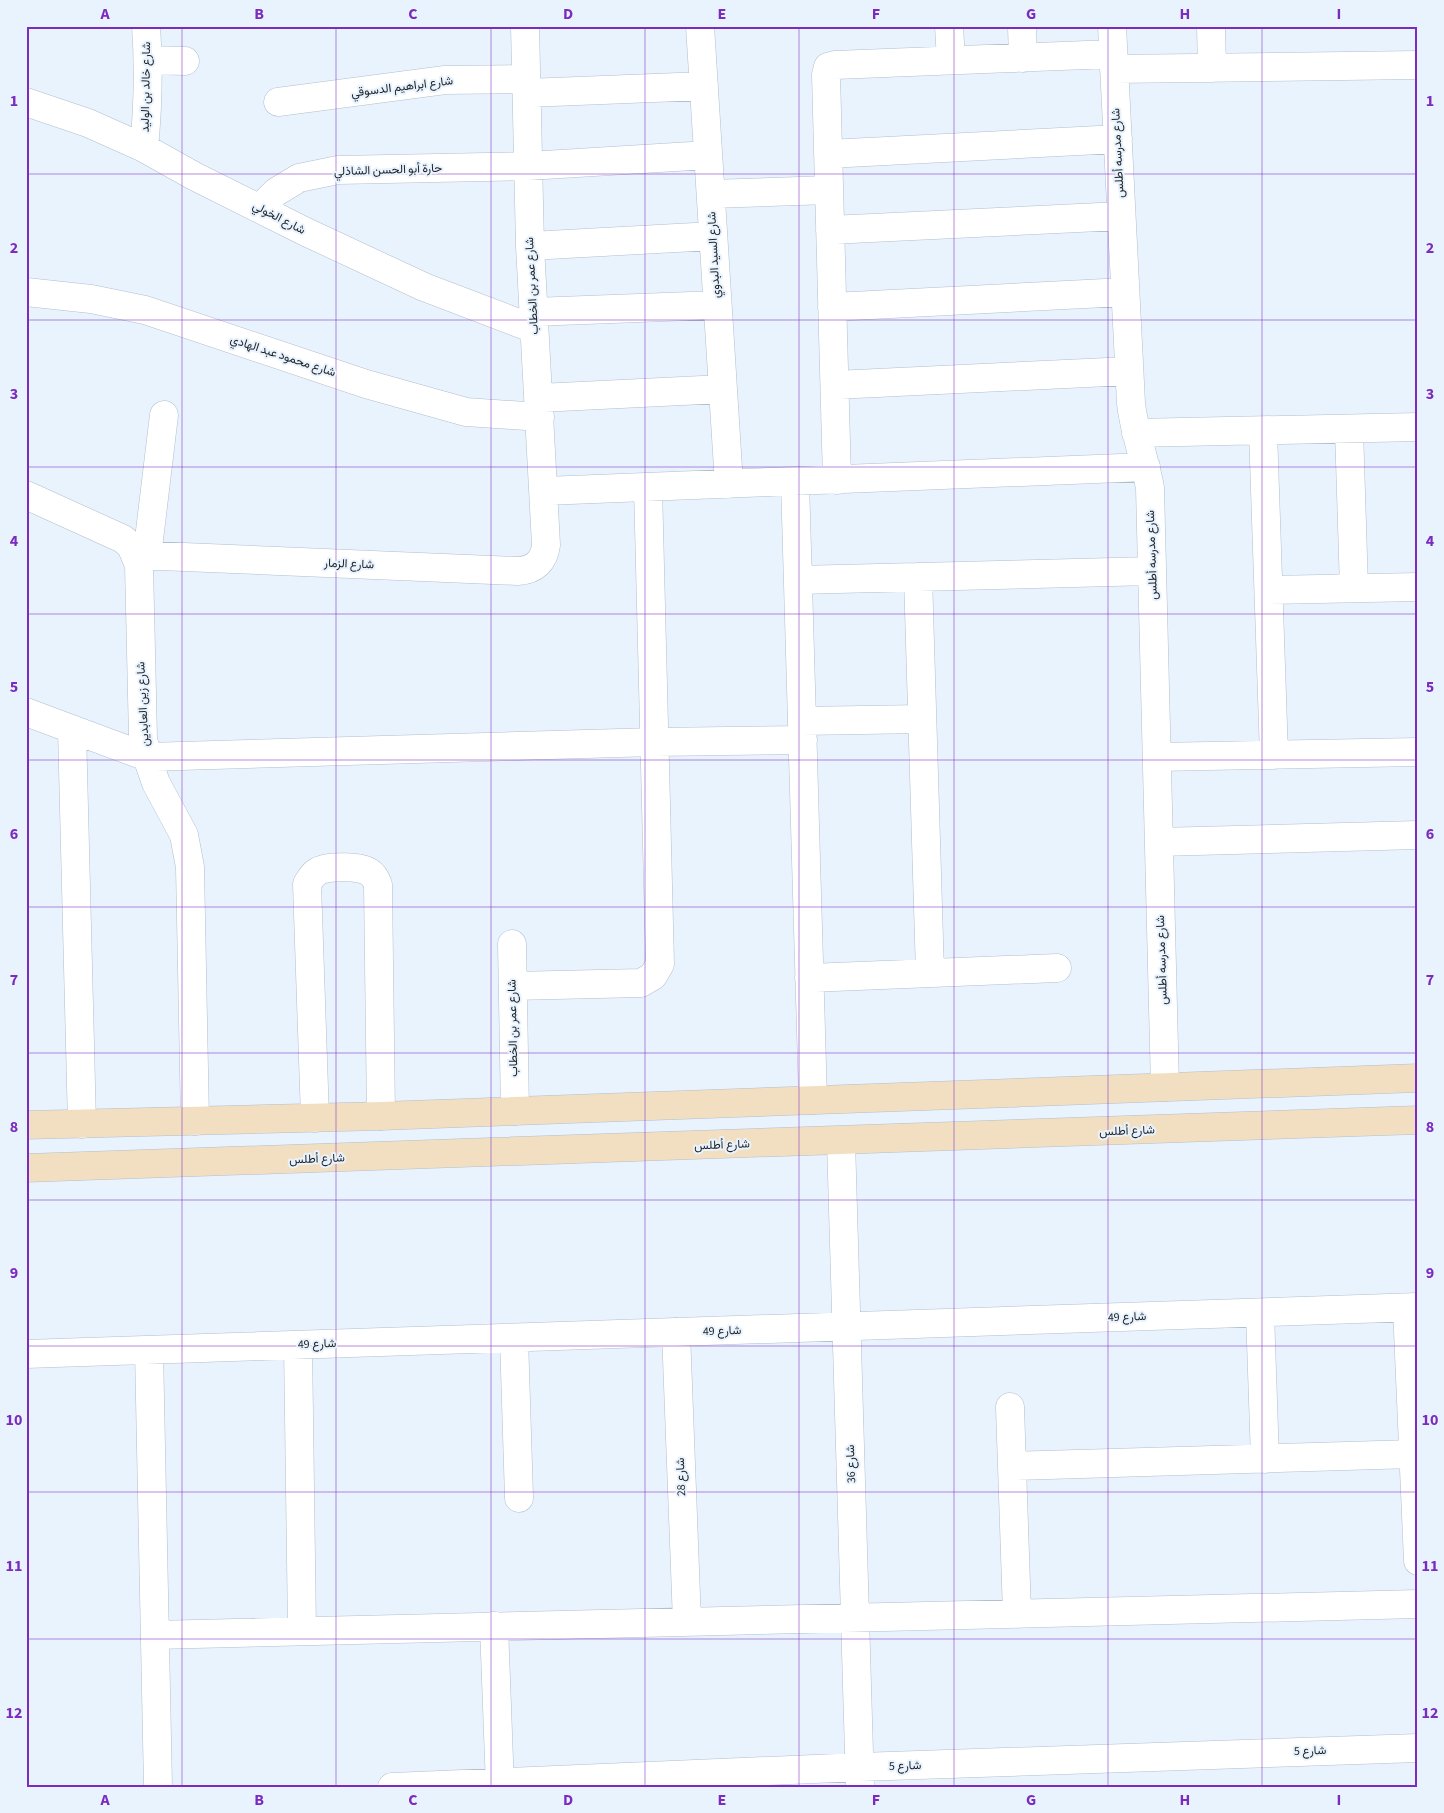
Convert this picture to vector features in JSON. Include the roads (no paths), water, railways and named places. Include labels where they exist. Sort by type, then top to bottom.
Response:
[{"type":"street","name":"شارع خالد بن الوليد","points":[[144,148],[148,107],[149,60],[146,26]]},
{"type":"street","name":"شارع عمر بن الخطاب","points":[[525,26],[530,246],[546,545]]},
{"type":"street","name":"شارع السيد البدوي","points":[[700,26],[729,484]]},
{"type":"street","points":[[949,26],[950,60]]},
{"type":"street","points":[[1022,26],[1023,58]]},
{"type":"street","name":"شارع مدرسه أطلس","points":[[1112,26],[1132,418],[1150,488],[1165,1087]]},
{"type":"street","points":[[1211,26],[1212,68]]},
{"type":"street","points":[[837,480],[826,75],[828,67],[835,65],[1023,58],[1114,61],[1212,68],[1418,65]]},
{"type":"street","points":[[149,60],[185,61]]},
{"type":"street","name":"شارع ابراهيم الدسوقي","points":[[278,102],[445,80],[527,86],[704,86]]},
{"type":"street","name":"شارع الخولي","points":[[26,102],[88,123],[144,148],[194,176],[306,232],[424,287],[534,320]]},
{"type":"street","points":[[828,154],[1118,139]]},
{"type":"street","name":"حارة أبو الحسن الشاذلي","points":[[260,208],[276,192],[299,178],[338,170],[528,166],[708,154]]},
{"type":"street","points":[[711,194],[829,190]]},
{"type":"street","points":[[830,230],[1121,216]]},
{"type":"street","points":[[530,246],[713,236]]},
{"type":"street","name":"شارع محمود عبد الهادي","points":[[26,292],[91,299],[145,310],[366,384],[466,412],[539,408],[723,389]]},
{"type":"street","points":[[832,307],[1125,292]]},
{"type":"street","points":[[534,320],[717,305]]},
{"type":"street","points":[[834,386],[1129,371]]},
{"type":"street","name":"شارع زين العابدين","points":[[164,415],[139,565],[142,724],[147,757],[156,783],[184,835],[190,867],[195,1121]]},
{"type":"street","points":[[1136,433],[1418,427]]},
{"type":"street","points":[[1349,429],[1354,588]]},
{"type":"street","points":[[1263,431],[1274,755]]},
{"type":"street","points":[[544,491],[1146,468]]},
{"type":"street","points":[[795,481],[813,1100]]},
{"type":"street","points":[[512,986],[641,983],[653,976],[660,964],[648,487]]},
{"type":"street","points":[[26,495],[123,539],[141,556]]},
{"type":"street","name":"شارع الزمار","points":[[141,556],[526,571],[535,567],[541,561],[546,545]]},
{"type":"street","points":[[798,580],[1152,571]]},
{"type":"street","points":[[918,576],[930,973]]},
{"type":"street","points":[[1269,590],[1418,587]]},
{"type":"street","points":[[26,712],[147,757],[654,742],[802,731],[922,719]]},
{"type":"street","points":[[72,729],[82,1124]]},
{"type":"street","points":[[1157,758],[1418,752]]},
{"type":"street","points":[[1159,842],[1418,835]]},
{"type":"street","points":[[315,1118],[308,884],[312,876],[320,870],[330,868],[359,868],[368,871],[378,885],[381,1116]]},
{"type":"street","name":"شارع عمر بن الخطاب","points":[[512,944],[515,1111]]},
{"type":"street","points":[[810,978],[1057,968]]},
{"type":"street","points":[[26,1125],[381,1116],[1418,1078]]},
{"type":"street","name":"شارع أطلس","points":[[26,1168],[1418,1120]]},
{"type":"street","name":"شارع 36","points":[[840,1141],[860,1777]]},
{"type":"street","points":[[1412,1308],[1413,1454],[1418,1561]]},
{"type":"street","name":"شارع 49","points":[[26,1354],[1412,1308]]},
{"type":"street","points":[[1260,1313],[1265,1459]]},
{"type":"street","name":"شارع 28","points":[[676,1332],[686,1622]]},
{"type":"street","points":[[514,1338],[519,1498]]},
{"type":"street","points":[[298,1345],[302,1631]]},
{"type":"street","points":[[149,1350],[158,1787]]},
{"type":"street","points":[[1010,1407],[1017,1614]]},
{"type":"street","points":[[1012,1466],[1413,1454]]},
{"type":"street","points":[[155,1635],[1418,1604]]},
{"type":"street","points":[[494,1626],[500,1785]]},
{"type":"street","name":"شارع 5","points":[[392,1787],[860,1777],[1418,1748]]}]
